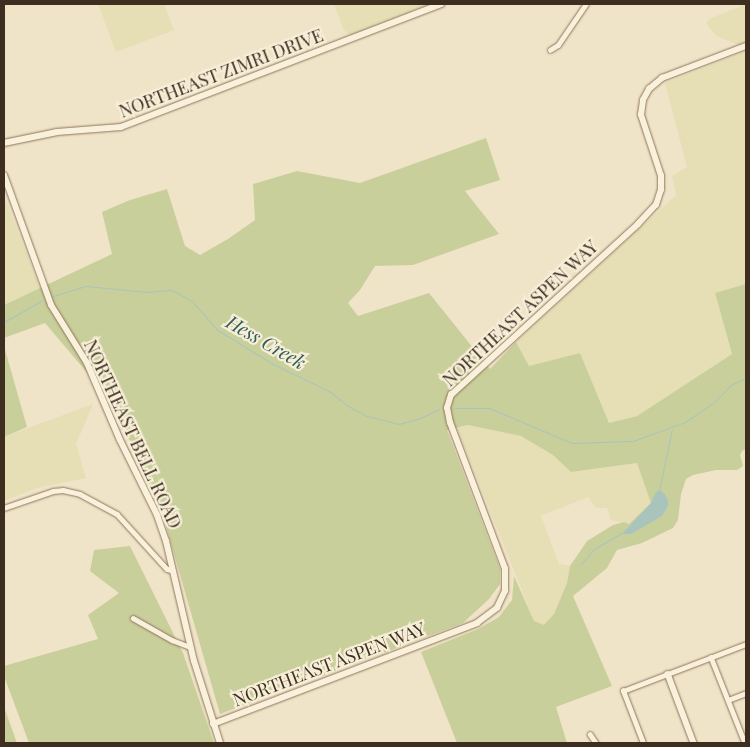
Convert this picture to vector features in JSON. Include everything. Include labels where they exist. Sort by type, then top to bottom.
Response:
[{"type":"main road","name":"NORTHEAST BELL ROAD","points":[[4,175],[54,312],[87,363],[163,532],[190,647],[220,743]]},
{"type":"street","name":"NORTHEAST ZIMRI DRIVE","points":[[4,143],[57,132],[121,127],[441,4]]},
{"type":"street","points":[[550,50],[558,45],[586,4]]},
{"type":"street","name":"NORTHEAST ASPEN WAY","points":[[213,724],[477,623],[497,608],[505,591],[505,569],[450,423],[447,408],[448,401],[455,390],[645,218],[656,205],[661,190],[660,169],[641,115],[646,94],[662,78],[746,46]]},
{"type":"street","points":[[4,508],[53,491],[63,490],[80,494],[117,514],[167,569],[173,571]]},
{"type":"street","points":[[133,618],[172,640],[190,647]]},
{"type":"street","points":[[643,743],[623,691],[746,644]]},
{"type":"street","points":[[711,657],[745,743]]},
{"type":"street","points":[[668,674],[694,743]]},
{"type":"street","points":[[728,700],[746,693]]},
{"type":"street","points":[[590,734],[596,743]]},
{"type":"shaded area","points":[[98,4],[164,4],[174,30],[116,52]]},
{"type":"shaded area","points":[[334,4],[431,4],[351,36],[344,30]]},
{"type":"shaded area","points":[[746,4],[746,42],[738,45],[715,35],[706,23],[709,19]]},
{"type":"shaded area","points":[[746,51],[746,284],[715,294],[732,354],[637,416],[609,423],[580,353],[529,366],[516,342],[676,195],[672,176],[687,167],[665,83]]},
{"type":"shaded area","points":[[4,196],[40,288],[4,305]]},
{"type":"shaded area","points":[[93,404],[76,444],[86,478],[37,488],[4,501],[4,437]]},
{"type":"shaded area","points":[[468,425],[521,436],[553,455],[571,472],[637,463],[652,503],[629,524],[611,520],[607,508],[596,508],[588,497],[541,516],[559,564],[570,566],[567,583],[554,614],[544,626],[534,621],[457,428]]},
{"type":"green space","points":[[486,138],[500,180],[465,191],[499,234],[413,265],[375,266],[360,290],[348,303],[358,316],[429,293],[490,369],[516,342],[529,366],[580,353],[609,423],[637,416],[732,354],[715,293],[746,284],[746,449],[740,455],[743,466],[737,470],[716,470],[693,475],[686,479],[681,494],[678,520],[673,528],[642,543],[617,550],[607,568],[573,596],[612,686],[556,707],[567,743],[457,743],[421,652],[478,629],[499,617],[512,600],[514,576],[534,621],[544,625],[554,614],[567,583],[570,566],[587,541],[613,525],[624,522],[629,524],[651,503],[637,463],[571,472],[553,455],[521,436],[468,425],[447,430],[500,569],[500,584],[489,599],[463,623],[220,714],[162,512],[112,402],[45,323],[4,338],[4,305],[112,254],[102,212],[130,200],[167,189],[185,246],[200,255],[228,239],[255,220],[253,184],[297,171],[360,183]]},
{"type":"green space","points":[[4,346],[27,427],[4,437]]},
{"type":"green space","points":[[130,546],[183,653],[214,743],[29,743],[4,676],[4,666],[98,639],[88,615],[119,593],[90,571],[94,550]]},
{"type":"green space","points":[[4,707],[17,743],[4,743]]},
{"type":"water","points":[[659,490],[664,493],[668,500],[668,506],[662,516],[631,534],[622,534],[651,503]]},
{"type":"waterway","name":"Hess Creek","points":[[53,296],[86,286],[147,292],[172,290],[192,301],[216,329],[271,363],[329,391],[348,406],[367,416],[399,424],[418,419],[439,409]]},
{"type":"waterway","name":"Hess Creek","points":[[4,322],[41,301]]},
{"type":"waterway","name":"Hess Creek","points":[[454,408],[489,408],[572,443],[633,441],[685,422],[712,404],[732,384],[746,378]]},
{"type":"waterway","points":[[659,491],[672,429]]},
{"type":"waterway","points":[[581,564],[594,549],[622,533]]}]
